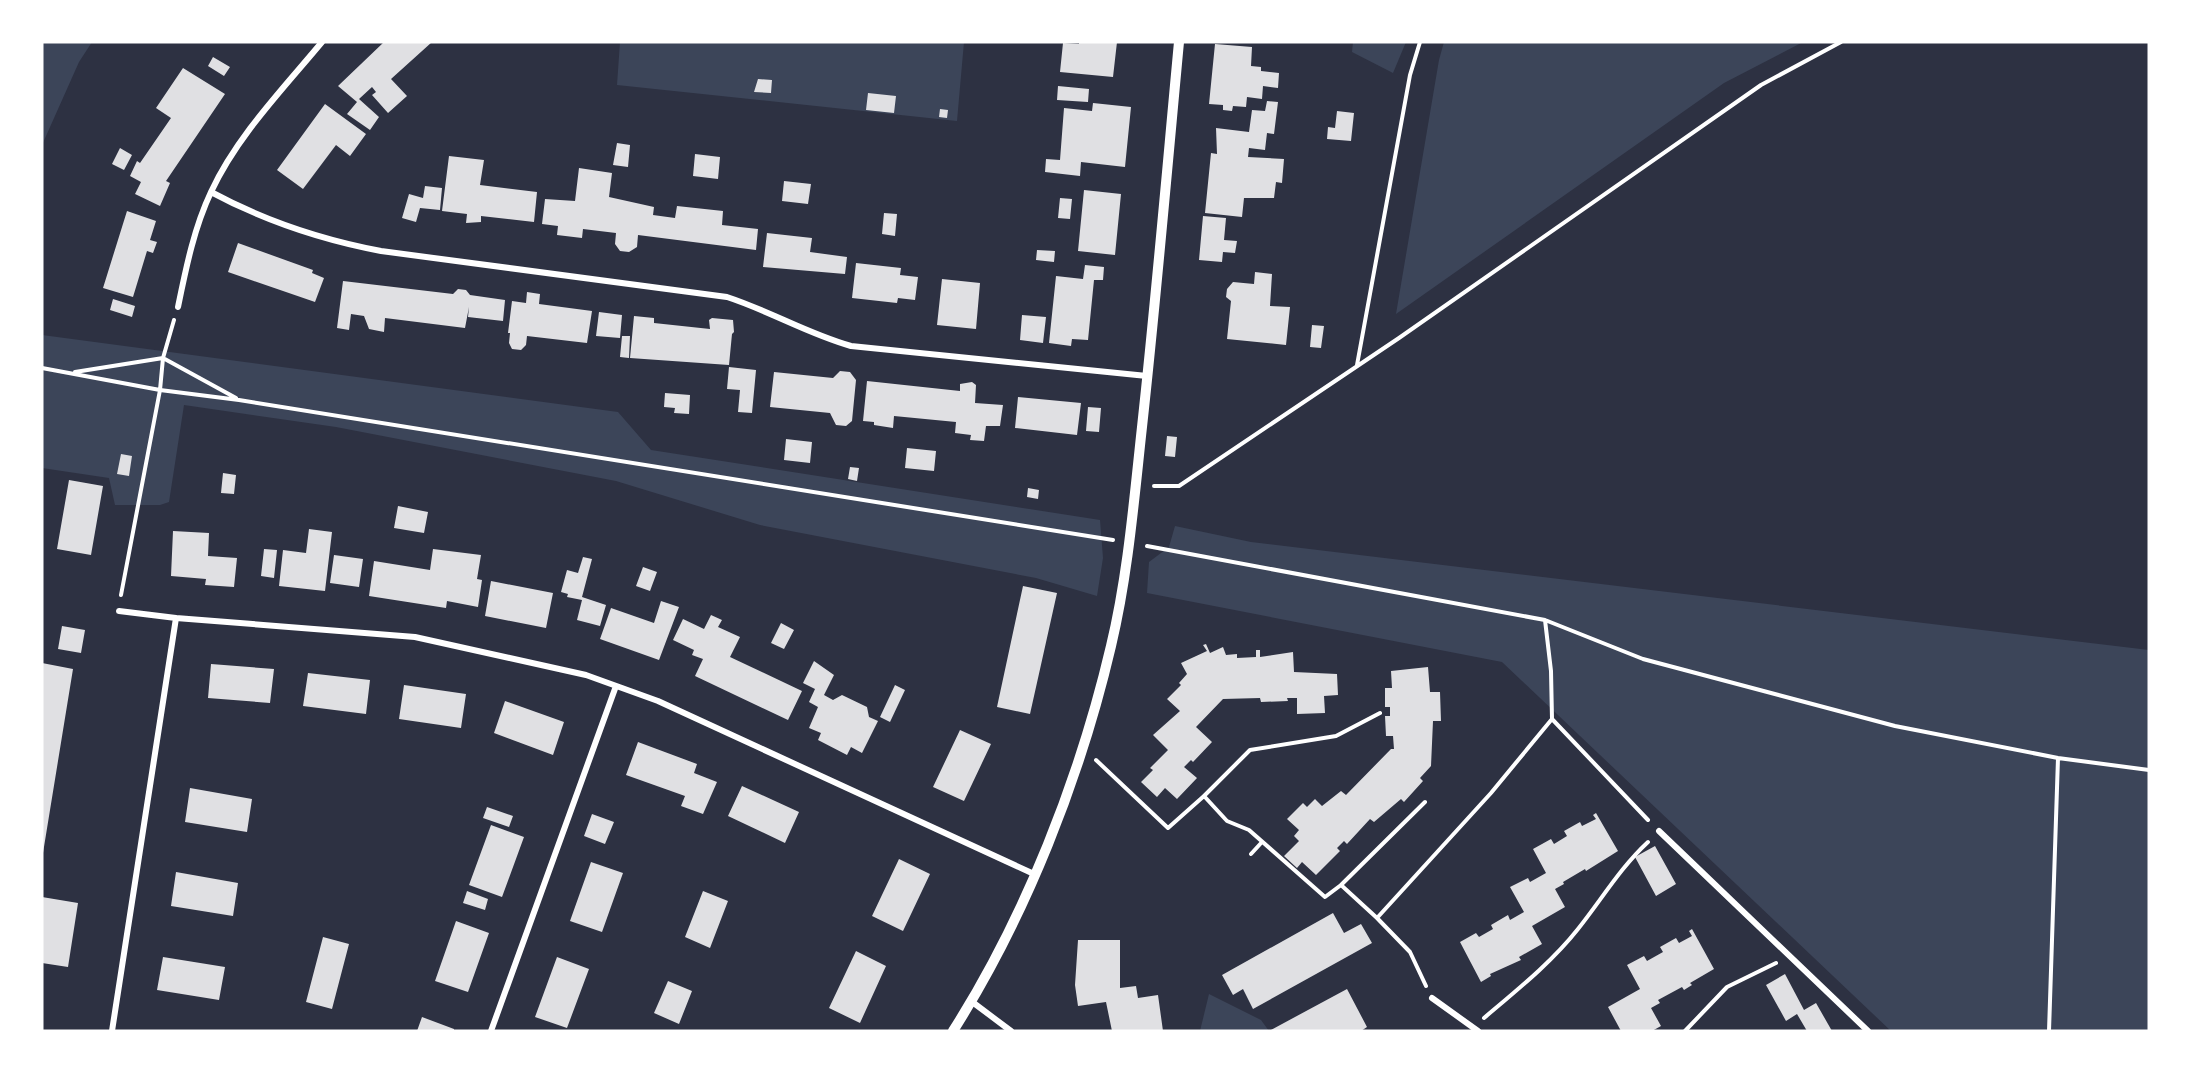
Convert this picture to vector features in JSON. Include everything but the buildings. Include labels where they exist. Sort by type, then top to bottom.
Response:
[{"type":"street","points":[[178,306],[190,250],[211,192],[252,126],[322,42]]},
{"type":"street","points":[[953,1031],[971,1001],[1034,874],[1084,749],[1112,644],[1129,543],[1179,42]]},
{"type":"street","points":[[211,192],[234,205],[342,244],[727,297],[753,306],[818,337],[851,346],[1147,375]]},
{"type":"street","points":[[118,611],[176,618],[415,636],[586,675],[658,701],[1034,874]]},
{"type":"street","points":[[112,1031],[176,618]]},
{"type":"street","points":[[491,1031],[616,686]]},
{"type":"street","points":[[1659,831],[1868,1031]]},
{"type":"street","points":[[1432,998],[1476,1028]]},
{"type":"street","points":[[971,1001],[1011,1031]]},
{"type":"path","points":[[1357,365],[1410,75],[1420,42]]},
{"type":"path","points":[[1135,485],[1179,486],[1761,85],[1841,42]]},
{"type":"path","points":[[118,611],[160,390],[163,358],[178,306]]},
{"type":"path","points":[[70,372],[163,358],[239,400]]},
{"type":"path","points":[[42,368],[160,390],[239,400],[1129,543],[1545,620],[1654,662],[1895,726],[2058,758],[2149,770]]},
{"type":"path","points":[[1377,918],[1491,793],[1552,719],[1551,671],[1545,620]]},
{"type":"path","points":[[1084,749],[1168,828],[1250,750],[1336,736],[1380,713]]},
{"type":"path","points":[[1476,1028],[1554,956],[1628,862],[1659,831],[1552,719]]},
{"type":"path","points":[[2049,1031],[2058,758]]},
{"type":"path","points":[[1204,796],[1227,821],[1250,830],[1325,897],[1341,885],[1425,802]]},
{"type":"path","points":[[1251,854],[1262,842]]},
{"type":"path","points":[[1341,885],[1410,952],[1432,998]]},
{"type":"path","points":[[1685,1031],[1705,1006],[1727,987],[1790,957]]},
{"type":"shaded area","points":[[42,42],[92,42],[79,62],[42,145]]},
{"type":"shaded area","points":[[620,42],[964,42],[957,121],[617,85]]},
{"type":"shaded area","points":[[1353,42],[1406,42],[1393,73],[1352,52]]},
{"type":"shaded area","points":[[1444,42],[1803,42],[1724,83],[1396,314]]},
{"type":"shaded area","points":[[42,335],[618,412],[651,450],[1100,520],[1103,558],[1097,596],[1036,578],[760,525],[616,481],[336,427],[184,405],[169,502],[160,505],[115,505],[109,478],[42,468]]},
{"type":"shaded area","points":[[1175,526],[1251,542],[2149,650],[2149,1031],[1891,1031],[1502,662],[1147,593],[1149,562],[1169,547]]},
{"type":"shaded area","points":[[1209,994],[1261,1020],[1269,1031],[1200,1031]]}]
